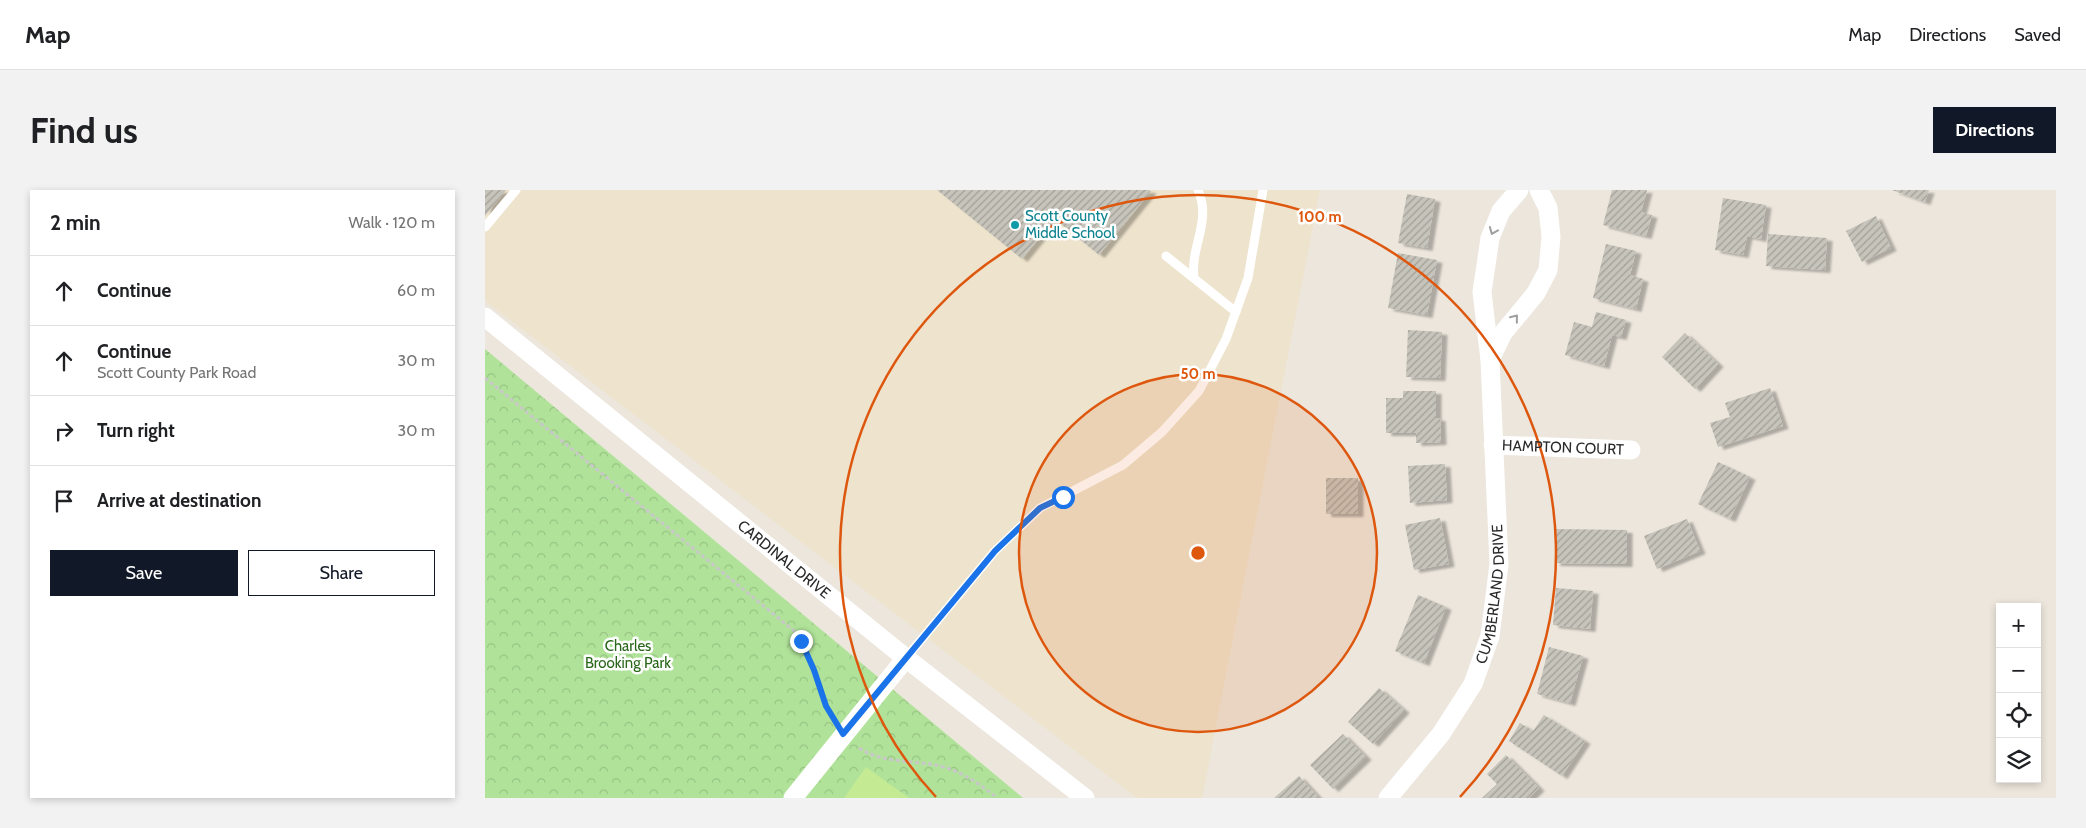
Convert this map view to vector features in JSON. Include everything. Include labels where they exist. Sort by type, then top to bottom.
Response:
[{"type":"street","name":"CUMBERLAND DRIVE","points":[[1388,798],[1441,734],[1473,684],[1490,636],[1499,564],[1490,360],[1482,292],[1490,238],[1501,212],[1519,190]]},
{"type":"street","name":"CUMBERLAND DRIVE","points":[[1490,360],[1503,333],[1536,293],[1548,270],[1551,237],[1548,208],[1539,190]]},
{"type":"street","name":"CARDINAL DRIVE","points":[[485,317],[906,658],[1085,798]]},
{"type":"street","name":"HAMPTON COURT","points":[[1493,445],[1631,450]]},
{"type":"street","points":[[793,798],[906,658]]},
{"type":"lane","points":[[485,227],[516,190]]},
{"type":"lane","points":[[1194,278],[1193,257],[1203,223],[1202,201],[1198,190]]},
{"type":"lane","points":[[906,658],[995,551],[1040,508],[1123,465],[1162,432],[1199,391],[1226,340],[1248,278],[1263,190]]},
{"type":"lane","points":[[1166,256],[1236,312]]},
{"type":"path","points":[[485,378],[793,630],[807,651],[826,706],[843,734],[859,748],[872,756],[936,765],[951,769],[997,798]]},
{"type":"shaded area","points":[[485,190],[1320,190],[1202,798],[1137,798],[485,301]]},
{"type":"green space","name":"Charles Brooking Park","points":[[485,349],[1023,798],[485,798]]},
{"type":"green space","points":[[866,767],[909,798],[844,798]]},
{"type":"building","points":[[485,190],[506,190],[485,216]]},
{"type":"building","name":"Scott County Middle School","points":[[937,190],[1151,191],[1099,255],[1055,219],[1022,259]]},
{"type":"building","points":[[1612,190],[1647,190],[1641,212],[1652,215],[1646,236],[1603,225]]},
{"type":"building","points":[[1892,190],[1929,190],[1925,202]]},
{"type":"building","points":[[1407,194],[1435,199],[1427,248],[1398,243]]},
{"type":"building","points":[[1723,198],[1766,205],[1761,239],[1747,236],[1743,255],[1715,250]]},
{"type":"building","points":[[1876,216],[1891,248],[1862,262],[1846,231]]},
{"type":"building","points":[[1768,234],[1827,238],[1825,270],[1766,266]]},
{"type":"building","points":[[1606,244],[1636,251],[1630,275],[1643,279],[1636,309],[1593,298]]},
{"type":"building","points":[[1398,253],[1437,260],[1427,315],[1388,308]]},
{"type":"building","points":[[1596,312],[1626,320],[1621,337],[1612,335],[1604,366],[1565,355],[1574,322],[1592,327]]},
{"type":"building","points":[[1408,330],[1442,332],[1440,378],[1406,377]]},
{"type":"building","points":[[1685,333],[1718,364],[1695,389],[1662,357]]},
{"type":"building","points":[[1770,388],[1783,426],[1718,447],[1710,423],[1730,417],[1725,403]]},
{"type":"building","points":[[1403,391],[1436,391],[1436,418],[1440,418],[1441,442],[1416,443],[1416,433],[1386,433],[1386,398],[1403,398]]},
{"type":"building","points":[[1718,462],[1750,477],[1730,519],[1698,504]]},
{"type":"building","points":[[1445,464],[1447,500],[1410,503],[1408,466]]},
{"type":"building","points":[[1326,478],[1358,478],[1358,514],[1326,514]]},
{"type":"building","points":[[1440,518],[1449,564],[1414,570],[1405,525]]},
{"type":"building","points":[[1687,519],[1700,551],[1657,569],[1644,536]]},
{"type":"building","points":[[1555,529],[1627,530],[1627,564],[1555,563]]},
{"type":"building","points":[[1556,588],[1593,591],[1590,629],[1553,625]]},
{"type":"building","points":[[1418,595],[1446,607],[1424,663],[1395,651]]},
{"type":"building","points":[[1549,647],[1583,656],[1570,703],[1537,694]]},
{"type":"building","points":[[1379,688],[1404,710],[1373,744],[1348,722]]},
{"type":"building","points":[[1544,715],[1585,741],[1562,776],[1509,741],[1520,723],[1533,731]]},
{"type":"building","points":[[1343,734],[1366,757],[1333,789],[1310,765]]},
{"type":"building","points":[[1506,755],[1539,788],[1529,798],[1482,798],[1497,784],[1487,774]]},
{"type":"building","points":[[1299,776],[1319,798],[1274,798]]},
{"type":"place","name":"Scott County Middle School","points":[[1015,225]]},
{"type":"route","points":[[801,641],[807,651],[826,706],[843,734],[995,551],[1040,508],[1063,497]]}]
